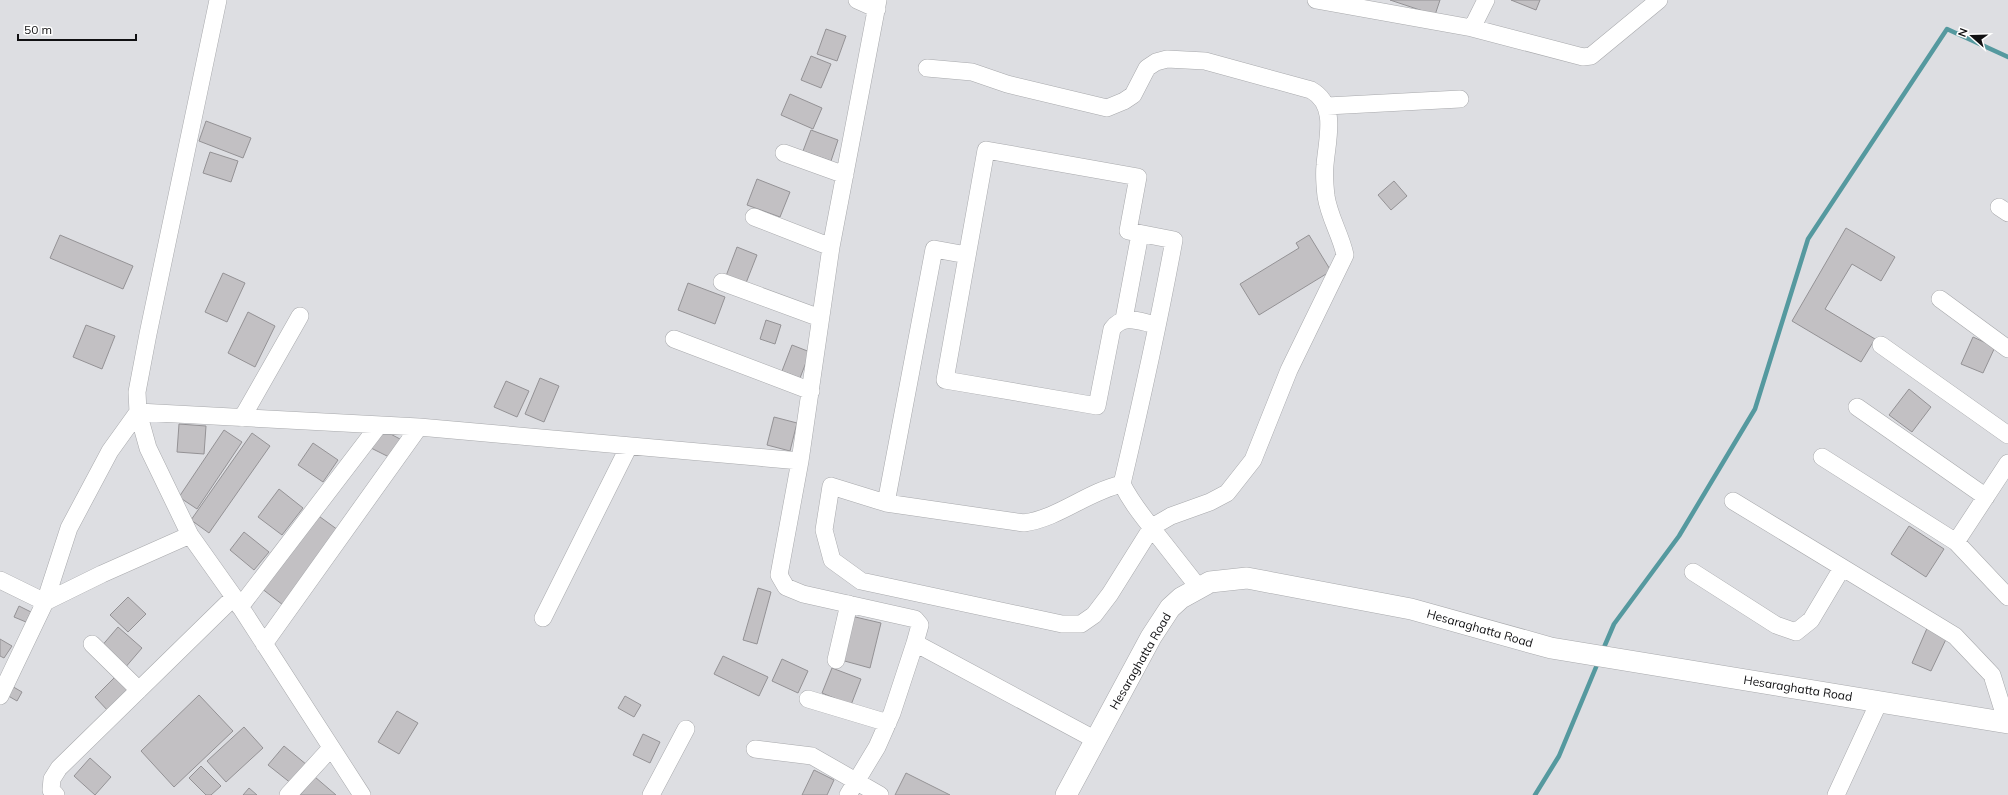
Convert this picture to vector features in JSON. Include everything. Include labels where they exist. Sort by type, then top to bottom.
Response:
[{"type":"main road","name":"Hesaraghatta Road","points":[[1066,795],[1094,740],[1151,637],[1170,608],[1181,598],[1210,582],[1247,578],[1410,609],[1551,648],[2007,723]]},
{"type":"street","points":[[218,0],[148,334],[138,392],[138,412],[148,448],[190,535],[237,602],[362,795]]},
{"type":"street","points":[[853,788],[877,747],[888,723],[920,625],[915,619],[803,594],[786,586],[779,575],[800,462],[831,247],[878,5],[857,0]]},
{"type":"street","points":[[1316,0],[1335,2],[1472,28],[1574,55],[1591,56],[1658,0]]},
{"type":"street","points":[[1472,28],[1486,0]]},
{"type":"street","points":[[927,68],[972,72],[1007,84],[1107,108],[1124,101],[1133,94],[1147,68],[1156,62],[1167,59],[1205,62],[1311,90],[1320,95],[1327,106],[1329,122],[1324,168],[1326,197],[1345,255],[1289,370],[1253,460],[1227,493],[1210,502],[1171,516],[1152,527],[1110,594],[1094,615],[1081,624],[1062,624],[861,581],[832,560],[824,530],[831,486],[886,503],[1024,523],[1040,521],[1109,487],[1122,484]]},
{"type":"street","points":[[1327,106],[1460,99]]},
{"type":"street","points":[[1157,325],[1124,319],[1116,323],[1112,329],[1097,406],[945,380],[986,150],[1138,177],[1128,231],[1174,240],[1157,325],[1122,484],[1129,498],[1199,588]]},
{"type":"street","points":[[784,153],[845,175]]},
{"type":"street","points":[[754,217],[831,247]]},
{"type":"street","points":[[1124,319],[1140,234]]},
{"type":"street","points":[[886,503],[934,249],[967,255]]},
{"type":"street","points":[[722,282],[820,318]]},
{"type":"street","points":[[1940,298],[2008,349]]},
{"type":"street","points":[[242,418],[300,316]]},
{"type":"street","points":[[674,339],[811,390]]},
{"type":"street","points":[[1881,345],[2008,435]]},
{"type":"street","points":[[1857,406],[1986,497]]},
{"type":"street","points":[[138,412],[419,427],[800,462]]},
{"type":"street","points":[[0,696],[45,602],[69,528],[110,451],[138,412]]},
{"type":"street","points":[[56,795],[51,790],[52,779],[59,768],[139,690],[237,602],[379,425]]},
{"type":"street","points":[[264,644],[419,427]]},
{"type":"street","points":[[543,618],[629,446]]},
{"type":"street","points":[[1822,457],[1956,542],[2008,597]]},
{"type":"street","points":[[1956,542],[2008,463]]},
{"type":"street","points":[[1733,501],[1955,636],[1992,675],[2007,723]]},
{"type":"street","points":[[45,602],[102,574],[190,535]]},
{"type":"street","points":[[1693,572],[1776,625],[1796,632],[1811,620],[1842,568]]},
{"type":"street","points":[[0,580],[45,602]]},
{"type":"street","points":[[836,660],[849,604]]},
{"type":"street","points":[[915,643],[1094,740]]},
{"type":"street","points":[[92,644],[139,690]]},
{"type":"street","points":[[808,699],[888,723]]},
{"type":"street","points":[[1836,795],[1879,702]]},
{"type":"street","points":[[650,795],[686,729]]},
{"type":"street","points":[[288,795],[331,748]]},
{"type":"street","points":[[755,749],[812,756],[853,788],[880,795]]},
{"type":"building","points":[[1390,0],[1440,0],[1435,15]]},
{"type":"building","points":[[1511,0],[1540,0],[1536,10]]},
{"type":"building","points":[[826,29],[846,36],[837,61],[817,54]]},
{"type":"building","points":[[811,56],[831,64],[821,88],[801,80]]},
{"type":"building","points":[[790,94],[822,108],[813,129],[781,115]]},
{"type":"building","points":[[206,121],[251,138],[243,158],[199,141]]},
{"type":"building","points":[[811,130],[838,140],[831,161],[803,151]]},
{"type":"building","points":[[210,152],[238,161],[231,182],[203,173]]},
{"type":"building","points":[[757,179],[790,192],[780,217],[747,205]]},
{"type":"building","points":[[1394,181],[1407,196],[1391,210],[1378,195]]},
{"type":"building","points":[[1846,228],[1895,257],[1881,281],[1852,264],[1825,309],[1875,339],[1861,362],[1792,321]]},
{"type":"building","points":[[60,235],[133,266],[123,289],[50,258]]},
{"type":"building","points":[[1309,235],[1331,271],[1259,315],[1240,284],[1299,248],[1296,243]]},
{"type":"building","points":[[737,247],[757,255],[746,283],[726,276]]},
{"type":"building","points":[[223,273],[245,283],[227,322],[205,312]]},
{"type":"building","points":[[688,283],[725,297],[715,324],[678,310]]},
{"type":"building","points":[[248,312],[275,326],[255,367],[228,353]]},
{"type":"building","points":[[766,320],[781,325],[775,344],[760,339]]},
{"type":"building","points":[[86,325],[115,336],[102,369],[73,357]]},
{"type":"building","points":[[1973,337],[1995,347],[1983,373],[1961,364]]},
{"type":"building","points":[[792,345],[810,352],[800,378],[782,371]]},
{"type":"building","points":[[540,378],[559,386],[544,422],[525,414]]},
{"type":"building","points":[[506,381],[529,391],[517,417],[494,407]]},
{"type":"building","points":[[1909,389],[1931,407],[1912,432],[1889,415]]},
{"type":"building","points":[[774,417],[797,423],[790,451],[767,445]]},
{"type":"building","points":[[179,424],[206,426],[204,454],[177,452]]},
{"type":"building","points":[[381,429],[400,439],[391,458],[371,448]]},
{"type":"building","points":[[224,430],[242,442],[197,509],[179,497]]},
{"type":"building","points":[[252,433],[270,446],[209,533],[191,520]]},
{"type":"building","points":[[313,443],[338,460],[323,482],[298,465]]},
{"type":"building","points":[[279,489],[303,508],[282,535],[258,517]]},
{"type":"building","points":[[316,514],[338,530],[283,605],[261,588]]},
{"type":"building","points":[[1909,526],[1944,549],[1926,577],[1891,554]]},
{"type":"building","points":[[244,532],[269,552],[254,570],[230,550]]},
{"type":"building","points":[[758,588],[771,592],[757,644],[743,640]]},
{"type":"building","points":[[128,597],[146,614],[128,632],[110,615]]},
{"type":"building","points":[[19,606],[31,612],[26,622],[14,617]]},
{"type":"building","points":[[851,616],[881,623],[870,668],[841,660]]},
{"type":"building","points":[[1928,626],[1948,635],[1931,671],[1912,663]]},
{"type":"building","points":[[118,627],[142,648],[124,669],[100,648]]},
{"type":"building","points":[[0,639],[12,646],[4,658],[0,656]]},
{"type":"building","points":[[723,656],[768,677],[759,696],[714,674]]},
{"type":"building","points":[[782,659],[808,671],[798,693],[772,681]]},
{"type":"building","points":[[832,668],[861,679],[851,705],[822,693]]},
{"type":"building","points":[[115,677],[130,692],[109,712],[95,697]]},
{"type":"building","points":[[10,685],[22,692],[17,701],[5,694]]},
{"type":"building","points":[[199,695],[233,731],[174,787],[141,751]]},
{"type":"building","points":[[625,696],[641,705],[634,717],[618,708]]},
{"type":"building","points":[[397,711],[418,723],[399,754],[378,742]]},
{"type":"building","points":[[244,727],[263,748],[226,782],[207,761]]},
{"type":"building","points":[[643,734],[660,742],[650,763],[633,755]]},
{"type":"building","points":[[284,746],[307,765],[292,784],[268,765]]},
{"type":"building","points":[[90,758],[111,777],[95,795],[74,776]]},
{"type":"building","points":[[201,766],[221,786],[211,795],[206,795],[189,778]]},
{"type":"building","points":[[814,770],[834,780],[827,795],[802,795]]},
{"type":"building","points":[[906,773],[950,795],[895,795]]},
{"type":"building","points":[[315,777],[336,795],[300,795]]},
{"type":"building","points":[[249,788],[257,795],[243,795]]},
{"type":"waterway","points":[[1602,652],[1614,624],[1679,536],[1755,409],[1808,239],[1947,29],[2008,57]]},
{"type":"waterway","points":[[1535,795],[1559,756],[1599,660]]}]
